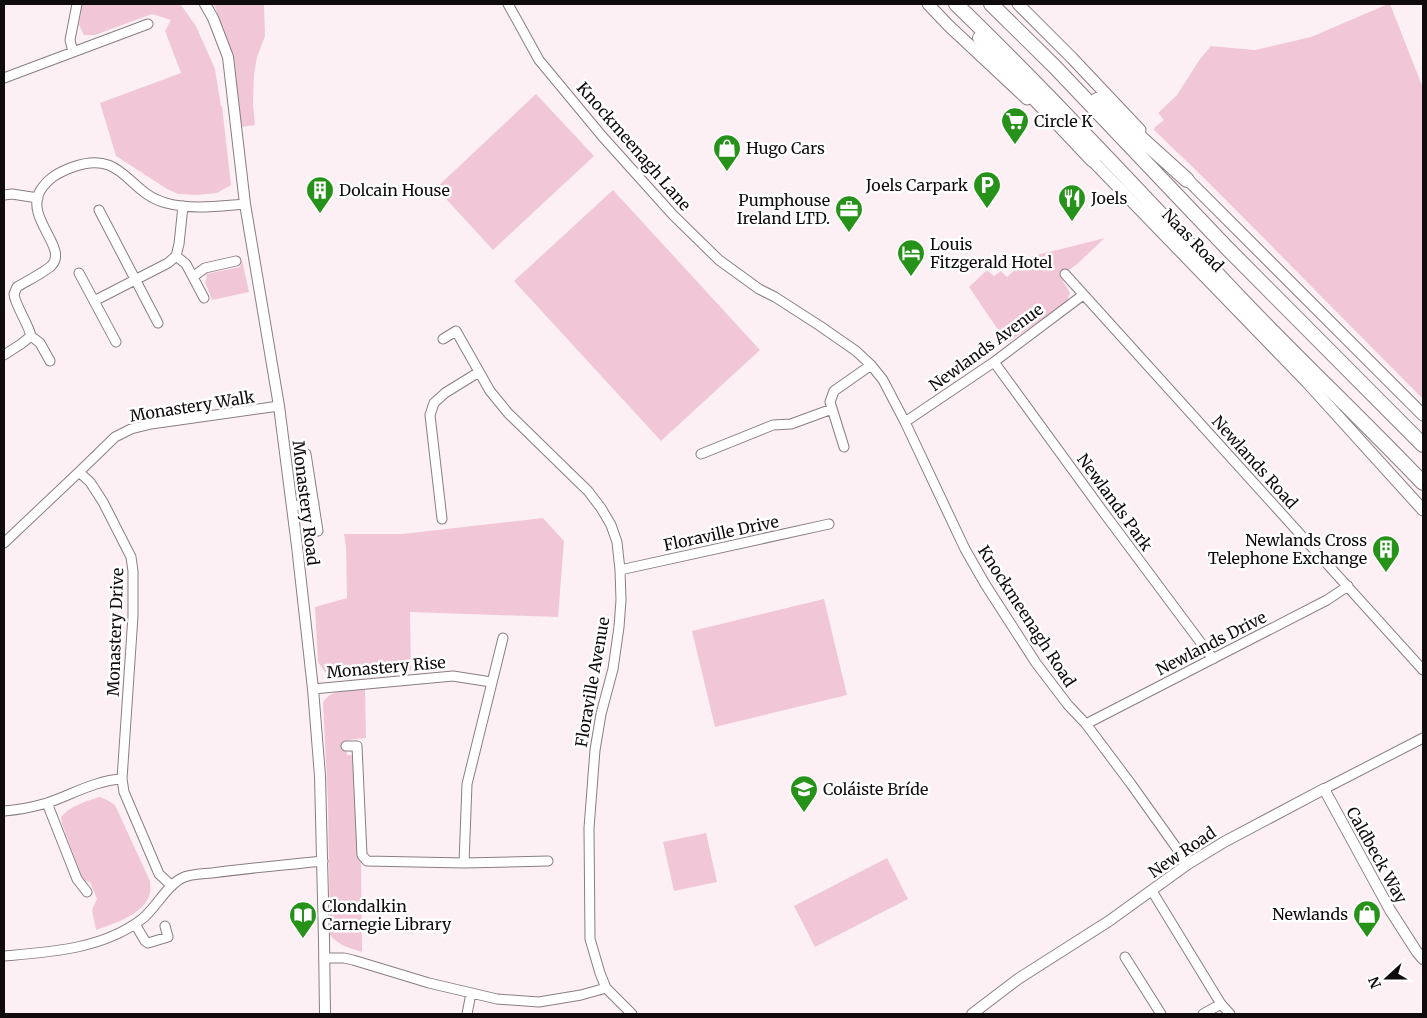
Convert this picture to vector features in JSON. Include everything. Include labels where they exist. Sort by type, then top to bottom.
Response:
[{"type":"highway","points":[[950,4],[1007,69],[1093,160]]},
{"type":"highway","name":"Naas Road","points":[[956,4],[1011,57],[1241,299],[1423,483]]},
{"type":"highway","name":"Naas Road","points":[[991,4],[1055,67],[1227,248],[1423,445]]},
{"type":"highway","points":[[1055,67],[1114,114],[1187,180]]},
{"type":"main road","name":"Naas Road","points":[[928,4],[949,26],[1093,160],[1307,382],[1423,510]]},
{"type":"main road","points":[[1018,4],[1072,58],[1187,180],[1423,415]]},
{"type":"street","points":[[73,52],[70,40],[77,4]]},
{"type":"street","name":"Monastery Road","points":[[205,4],[213,18],[228,57],[245,204],[279,406],[292,506],[313,689],[320,776],[325,1014]]},
{"type":"street","name":"Knockmeenagh Lane","points":[[508,4],[539,60],[673,215],[719,260],[759,289],[775,297]]},
{"type":"street","points":[[4,78],[148,24]]},
{"type":"street","points":[[50,362],[40,342],[31,336],[29,327],[14,294],[17,287],[53,265],[56,256],[55,248],[42,224],[36,205],[39,193],[57,173],[90,162],[105,164],[116,168],[141,190],[165,203],[196,207],[245,204]]},
{"type":"street","points":[[4,195],[12,194],[38,198]]},
{"type":"street","points":[[94,302],[168,263],[176,256],[183,206]]},
{"type":"street","points":[[99,210],[158,324]]},
{"type":"street","points":[[176,256],[186,264],[204,298]]},
{"type":"street","points":[[194,276],[205,268],[236,262]]},
{"type":"street","points":[[79,273],[116,342]]},
{"type":"street","name":"Newlands Road","points":[[1065,274],[1423,670]]},
{"type":"street","name":"Newlands Avenue","points":[[905,422],[994,362],[1084,295]]},
{"type":"street","name":"Knockmeenagh Road","points":[[775,297],[856,350],[872,365],[883,380],[984,584],[1036,663],[1068,705],[1086,724],[1188,864]]},
{"type":"street","name":"Floraville Avenue","points":[[444,339],[456,331],[490,391],[508,413],[588,491],[611,525],[617,542],[621,600],[613,669],[601,714],[595,750],[589,828],[590,939],[606,988],[632,1014]]},
{"type":"street","points":[[4,355],[31,336]]},
{"type":"street","name":"Newlands Park","points":[[994,362],[1213,660]]},
{"type":"street","points":[[844,447],[830,402],[834,391],[872,365]]},
{"type":"street","points":[[442,519],[430,415],[434,403],[445,393],[479,372]]},
{"type":"street","name":"Monastery Walk","points":[[4,543],[115,437],[131,429],[151,424],[279,406]]},
{"type":"street","points":[[701,454],[773,425],[792,424],[832,409]]},
{"type":"street","points":[[306,454],[318,531]]},
{"type":"street","name":"Monastery Drive","points":[[79,472],[90,482],[103,502],[131,557],[133,571],[133,616],[122,779],[124,792],[159,874],[172,886]]},
{"type":"street","points":[[292,506],[314,503]]},
{"type":"street","name":"Floraville Drive","points":[[620,570],[829,524]]},
{"type":"street","name":"Newlands Drive","points":[[1086,724],[1327,600],[1348,586]]},
{"type":"street","points":[[464,863],[467,784],[503,638]]},
{"type":"street","name":"Monastery Rise","points":[[313,689],[453,676],[492,682]]},
{"type":"street","name":"New Road","points":[[972,1014],[1018,979],[1108,921],[1188,864],[1224,842],[1423,738]]},
{"type":"street","points":[[346,746],[358,746],[362,854],[367,862],[464,863],[548,861]]},
{"type":"street","points":[[4,812],[21,810],[47,803],[96,785],[122,779]]},
{"type":"street","name":"Caldbeck Way","points":[[1324,789],[1390,910],[1423,959]]},
{"type":"street","points":[[47,803],[77,879],[87,892]]},
{"type":"street","points":[[4,956],[75,948],[120,934],[144,918],[172,886],[182,878],[244,868],[322,861]]},
{"type":"street","points":[[1152,891],[1221,1004],[1230,1014]]},
{"type":"street","points":[[136,924],[148,943],[166,938],[168,935],[165,926]]},
{"type":"street","points":[[1125,956],[1161,1014]]},
{"type":"street","points":[[324,958],[353,960],[429,983],[497,999],[539,1002],[581,995],[606,988]]},
{"type":"street","points":[[467,1014],[471,993]]},
{"type":"street","points":[[1203,1014],[1221,1004]]},
{"type":"shaded area","points":[[82,4],[181,5],[196,26],[215,69],[222,106],[231,185],[217,193],[178,194],[116,156],[100,103],[181,73],[165,31],[171,20],[152,14],[95,35],[84,35],[79,25]]},
{"type":"shaded area","points":[[214,4],[264,4],[265,36],[257,57],[254,75],[253,104],[255,125],[241,127],[233,55]]},
{"type":"shaded area","points":[[1390,4],[1423,88],[1423,399],[1154,130],[1164,120],[1158,113],[1177,95],[1200,59],[1211,46],[1255,50],[1311,37]]},
{"type":"shaded area","points":[[536,94],[594,156],[493,250],[436,188]]},
{"type":"shaded area","points":[[613,190],[760,350],[661,441],[514,281]]},
{"type":"shaded area","points":[[1105,238],[1076,265],[1060,276],[1070,293],[1066,303],[1007,343],[969,287],[987,270],[994,276],[1001,271],[1007,277],[1029,257]]},
{"type":"shaded area","points":[[242,260],[249,292],[212,300],[205,282],[206,274],[240,267]]},
{"type":"shaded area","points":[[543,518],[564,541],[558,617],[410,612],[411,670],[334,675],[325,672],[318,662],[315,607],[347,598],[344,534],[402,534]]},
{"type":"shaded area","points":[[824,599],[847,695],[715,727],[692,631]]},
{"type":"shaded area","points":[[365,689],[366,738],[347,740],[347,755],[353,755],[361,860],[362,952],[341,944],[330,935],[328,802],[323,703],[326,698],[336,693]]},
{"type":"shaded area","points":[[100,797],[115,805],[150,881],[150,893],[147,900],[136,912],[120,921],[96,930],[92,910],[97,899],[90,882],[83,880],[61,817],[74,807]]},
{"type":"shaded area","points":[[706,833],[717,882],[674,891],[663,842]]},
{"type":"shaded area","points":[[887,858],[908,899],[815,947],[794,906]]},
{"type":"place","name":"Circle K","points":[[1015,145]]},
{"type":"place","name":"Hugo Cars","points":[[727,172]]},
{"type":"place","name":"Joels Carpark","points":[[987,209]]},
{"type":"place","name":"Dolcain House","points":[[320,214]]},
{"type":"place","name":"Joels","points":[[1072,222]]},
{"type":"place","name":"Pumphouse Ireland LTD.","points":[[849,233]]},
{"type":"place","name":"Louis Fitzgerald Hotel","points":[[911,277]]},
{"type":"place","name":"Newlands Cross Telephone Exchange","points":[[1386,573]]},
{"type":"place","name":"Coláiste Bríde","points":[[804,813]]},
{"type":"place","name":"Newlands","points":[[1367,938]]},
{"type":"place","name":"Clondalkin Carnegie Library","points":[[303,939]]}]
